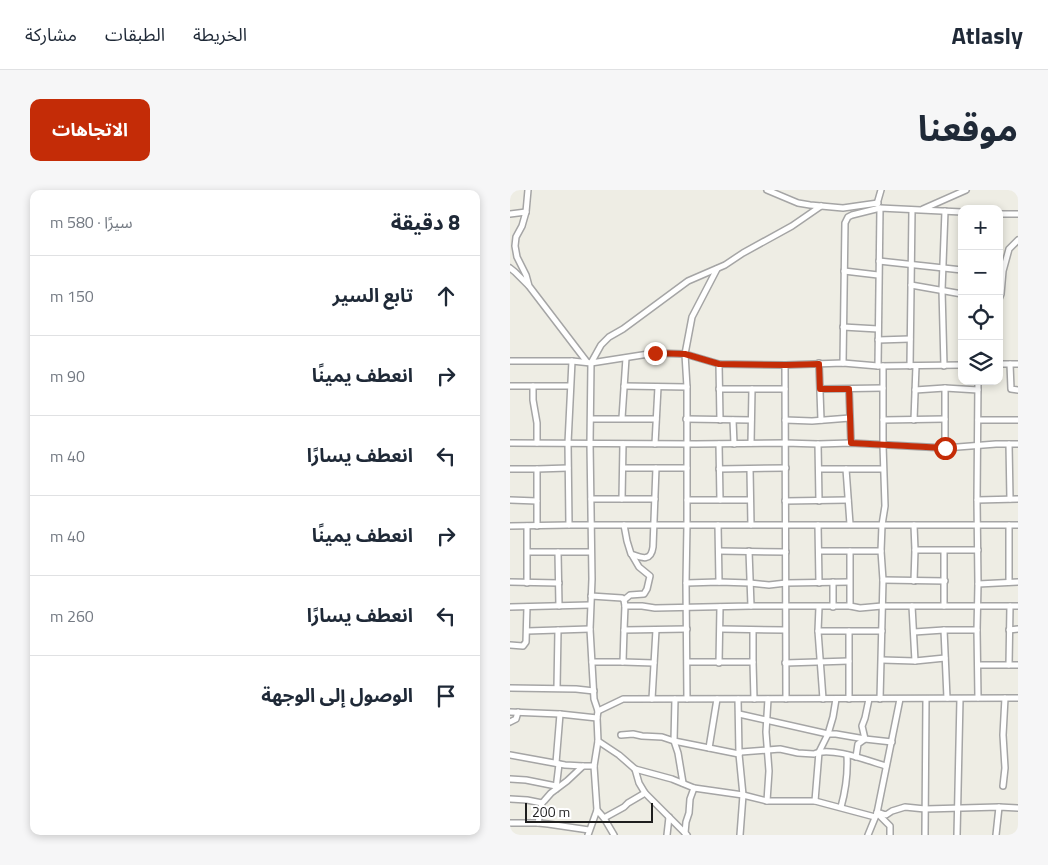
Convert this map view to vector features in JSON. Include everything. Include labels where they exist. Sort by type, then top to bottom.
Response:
[{"type":"street","points":[[528,190],[526,212],[516,237],[515,246],[528,286]]},
{"type":"street","points":[[766,190],[798,203],[821,206],[843,208],[878,206],[912,210],[958,212]]},
{"type":"street","points":[[880,190],[878,206],[878,340],[883,388],[885,506],[881,551],[883,580],[880,699]]},
{"type":"street","points":[[921,210],[966,190]]},
{"type":"street","points":[[510,823],[548,824],[589,832],[597,810],[594,766],[598,741],[598,711],[594,699],[590,629],[592,596],[589,363],[609,336],[623,330],[688,281],[717,268],[792,226],[821,206]]},
{"type":"street","points":[[843,363],[845,223],[846,219],[852,215],[878,206]]},
{"type":"street","points":[[912,210],[910,339],[915,390],[914,420]]},
{"type":"street","points":[[944,366],[942,290],[946,211]]},
{"type":"street","points":[[510,214],[526,212]]},
{"type":"street","points":[[1003,214],[1018,214]]},
{"type":"street","points":[[1001,295],[1003,271],[1009,249],[1018,240]]},
{"type":"street","points":[[879,261],[958,270]]},
{"type":"street","points":[[510,268],[528,286],[589,363]]},
{"type":"street","points":[[687,699],[686,583],[688,525],[685,354],[692,318],[717,268]]},
{"type":"street","points":[[844,271],[878,275]]},
{"type":"street","points":[[911,286],[958,293]]},
{"type":"street","points":[[843,327],[878,329]]},
{"type":"street","points":[[878,340],[910,339]]},
{"type":"street","points":[[510,360],[589,363],[655,353],[685,354],[719,364],[786,365],[843,363],[880,366],[958,365]]},
{"type":"street","points":[[622,418],[626,358]]},
{"type":"street","points":[[569,525],[568,443],[572,362]]},
{"type":"street","points":[[719,364],[720,420]]},
{"type":"street","points":[[819,364],[821,420]]},
{"type":"street","points":[[1003,364],[1018,364]]},
{"type":"street","points":[[1010,364],[1011,389],[1018,390]]},
{"type":"street","points":[[786,365],[786,699]]},
{"type":"street","points":[[978,385],[978,698]]},
{"type":"street","points":[[510,386],[570,386]]},
{"type":"street","points":[[533,386],[537,443]]},
{"type":"street","points":[[624,386],[687,387]]},
{"type":"street","points":[[655,444],[658,387]]},
{"type":"street","points":[[820,389],[883,388]]},
{"type":"street","points":[[915,390],[946,388],[978,390]]},
{"type":"street","points":[[945,448],[946,388]]},
{"type":"street","points":[[719,389],[786,389]]},
{"type":"street","points":[[751,444],[752,389]]},
{"type":"street","points":[[849,389],[851,443]]},
{"type":"street","points":[[591,418],[656,418]]},
{"type":"street","points":[[786,420],[850,418]]},
{"type":"street","points":[[686,419],[751,420]]},
{"type":"street","points":[[733,420],[734,444]]},
{"type":"street","points":[[883,420],[945,420]]},
{"type":"street","points":[[978,420],[1018,420]]},
{"type":"street","points":[[510,443],[851,443],[945,448],[1018,444]]},
{"type":"street","points":[[622,499],[623,444]]},
{"type":"street","points":[[719,444],[720,500]]},
{"type":"street","points":[[818,444],[818,501]]},
{"type":"street","points":[[1009,444],[1010,499]]},
{"type":"street","points":[[510,469],[568,468]]},
{"type":"street","points":[[622,468],[687,468]]},
{"type":"street","points":[[632,555],[646,558],[652,553],[655,525],[656,468]]},
{"type":"street","points":[[719,469],[786,468]]},
{"type":"street","points":[[1010,468],[1018,468]]},
{"type":"street","points":[[537,469],[537,526]]},
{"type":"street","points":[[750,469],[751,524]]},
{"type":"street","points":[[819,469],[883,469]]},
{"type":"street","points":[[846,469],[850,524]]},
{"type":"street","points":[[591,499],[656,499]]},
{"type":"street","points":[[977,500],[1018,499]]},
{"type":"street","points":[[510,500],[537,501]]},
{"type":"street","points":[[687,500],[750,500]]},
{"type":"street","points":[[786,501],[848,500]]},
{"type":"street","points":[[510,526],[751,524],[1018,525]]},
{"type":"street","points":[[623,662],[625,603],[630,595],[644,594],[650,576],[639,568],[632,555],[624,525]]},
{"type":"street","points":[[718,525],[719,582]]},
{"type":"street","points":[[818,525],[819,583]]},
{"type":"street","points":[[914,525],[914,581]]},
{"type":"street","points":[[1009,525],[1009,582]]},
{"type":"street","points":[[527,526],[527,583]]},
{"type":"street","points":[[915,550],[978,550]]},
{"type":"street","points":[[719,551],[786,552]]},
{"type":"street","points":[[819,551],[881,551]]},
{"type":"street","points":[[850,551],[850,606]]},
{"type":"street","points":[[944,551],[944,606]]},
{"type":"street","points":[[1010,551],[1018,551]]},
{"type":"street","points":[[528,552],[591,552]]},
{"type":"street","points":[[558,552],[559,606]]},
{"type":"street","points":[[749,552],[751,606]]},
{"type":"street","points":[[883,580],[945,582]]},
{"type":"street","points":[[510,582],[559,583]]},
{"type":"street","points":[[686,583],[719,582],[769,585],[849,582]]},
{"type":"street","points":[[832,582],[833,607]]},
{"type":"street","points":[[978,584],[1018,582]]},
{"type":"street","points":[[592,596],[622,598],[625,603],[655,608],[786,605],[850,606],[860,608],[882,606],[1018,606]]},
{"type":"street","points":[[510,607],[590,605]]},
{"type":"street","points":[[510,645],[523,646],[525,644],[527,606]]},
{"type":"street","points":[[819,606],[818,632],[823,699]]},
{"type":"street","points":[[912,606],[915,661]]},
{"type":"street","points":[[1009,665],[1010,606]]},
{"type":"street","points":[[720,607],[720,663]]},
{"type":"street","points":[[527,631],[590,629]]},
{"type":"street","points":[[721,629],[785,630]]},
{"type":"street","points":[[1009,630],[1018,629]]},
{"type":"street","points":[[557,688],[558,630]]},
{"type":"street","points":[[624,630],[687,630]]},
{"type":"street","points":[[652,699],[656,630]]},
{"type":"street","points":[[753,630],[754,699]]},
{"type":"street","points":[[944,630],[947,698]]},
{"type":"street","points":[[914,632],[977,630]]},
{"type":"street","points":[[849,631],[849,699]]},
{"type":"street","points":[[818,632],[882,631]]},
{"type":"street","points":[[882,660],[915,661],[945,658]]},
{"type":"street","points":[[786,663],[849,661]]},
{"type":"street","points":[[592,662],[654,663]]},
{"type":"street","points":[[688,662],[753,662]]},
{"type":"street","points":[[978,665],[1018,665]]},
{"type":"street","points":[[510,688],[557,688],[594,691]]},
{"type":"street","points":[[925,835],[926,698]]},
{"type":"street","points":[[957,835],[960,698]]},
{"type":"street","points":[[1003,786],[1005,768],[1003,735],[1006,698]]},
{"type":"street","points":[[598,711],[623,699],[1018,698]]},
{"type":"street","points":[[675,699],[674,741],[683,783]]},
{"type":"street","points":[[709,748],[717,699]]},
{"type":"street","points":[[738,699],[739,754],[743,795],[740,835]]},
{"type":"street","points":[[767,801],[769,772],[766,732],[768,699]]},
{"type":"street","points":[[815,801],[819,752],[828,734],[836,699]]},
{"type":"street","points":[[865,739],[862,726],[869,699]]},
{"type":"street","points":[[868,835],[876,814],[900,699]]},
{"type":"street","points":[[510,712],[597,718]]},
{"type":"street","points":[[510,722],[516,719],[518,712]]},
{"type":"street","points":[[556,788],[560,714]]},
{"type":"street","points":[[738,714],[828,734],[892,742]]},
{"type":"street","points":[[621,734],[662,737],[739,754],[740,752],[780,749],[814,754],[833,752],[886,766]]},
{"type":"street","points":[[856,757],[858,744],[865,739]]},
{"type":"street","points":[[598,741],[619,755],[635,769],[694,788],[743,795],[767,801],[815,801],[860,814],[886,815],[905,807],[925,809],[1018,808]]},
{"type":"street","points":[[510,755],[558,764],[594,766]]},
{"type":"street","points":[[841,807],[847,785],[847,755]]},
{"type":"street","points":[[538,823],[542,803],[556,788],[567,781],[583,766]]},
{"type":"street","points":[[635,769],[639,783],[645,793],[686,834]]},
{"type":"street","points":[[510,778],[556,788]]},
{"type":"street","points":[[686,834],[690,799],[694,788]]},
{"type":"street","points":[[604,818],[645,793]]},
{"type":"street","points":[[510,799],[542,803]]},
{"type":"street","points":[[996,835],[999,807]]},
{"type":"street","points":[[597,810],[614,835]]},
{"type":"street","points":[[876,814],[890,826],[890,835]]},
{"type":"street","points":[[667,835],[669,817]]},
{"type":"route","points":[[655,353],[685,354],[719,364],[819,364],[820,389],[849,389],[851,443],[945,448]]}]
